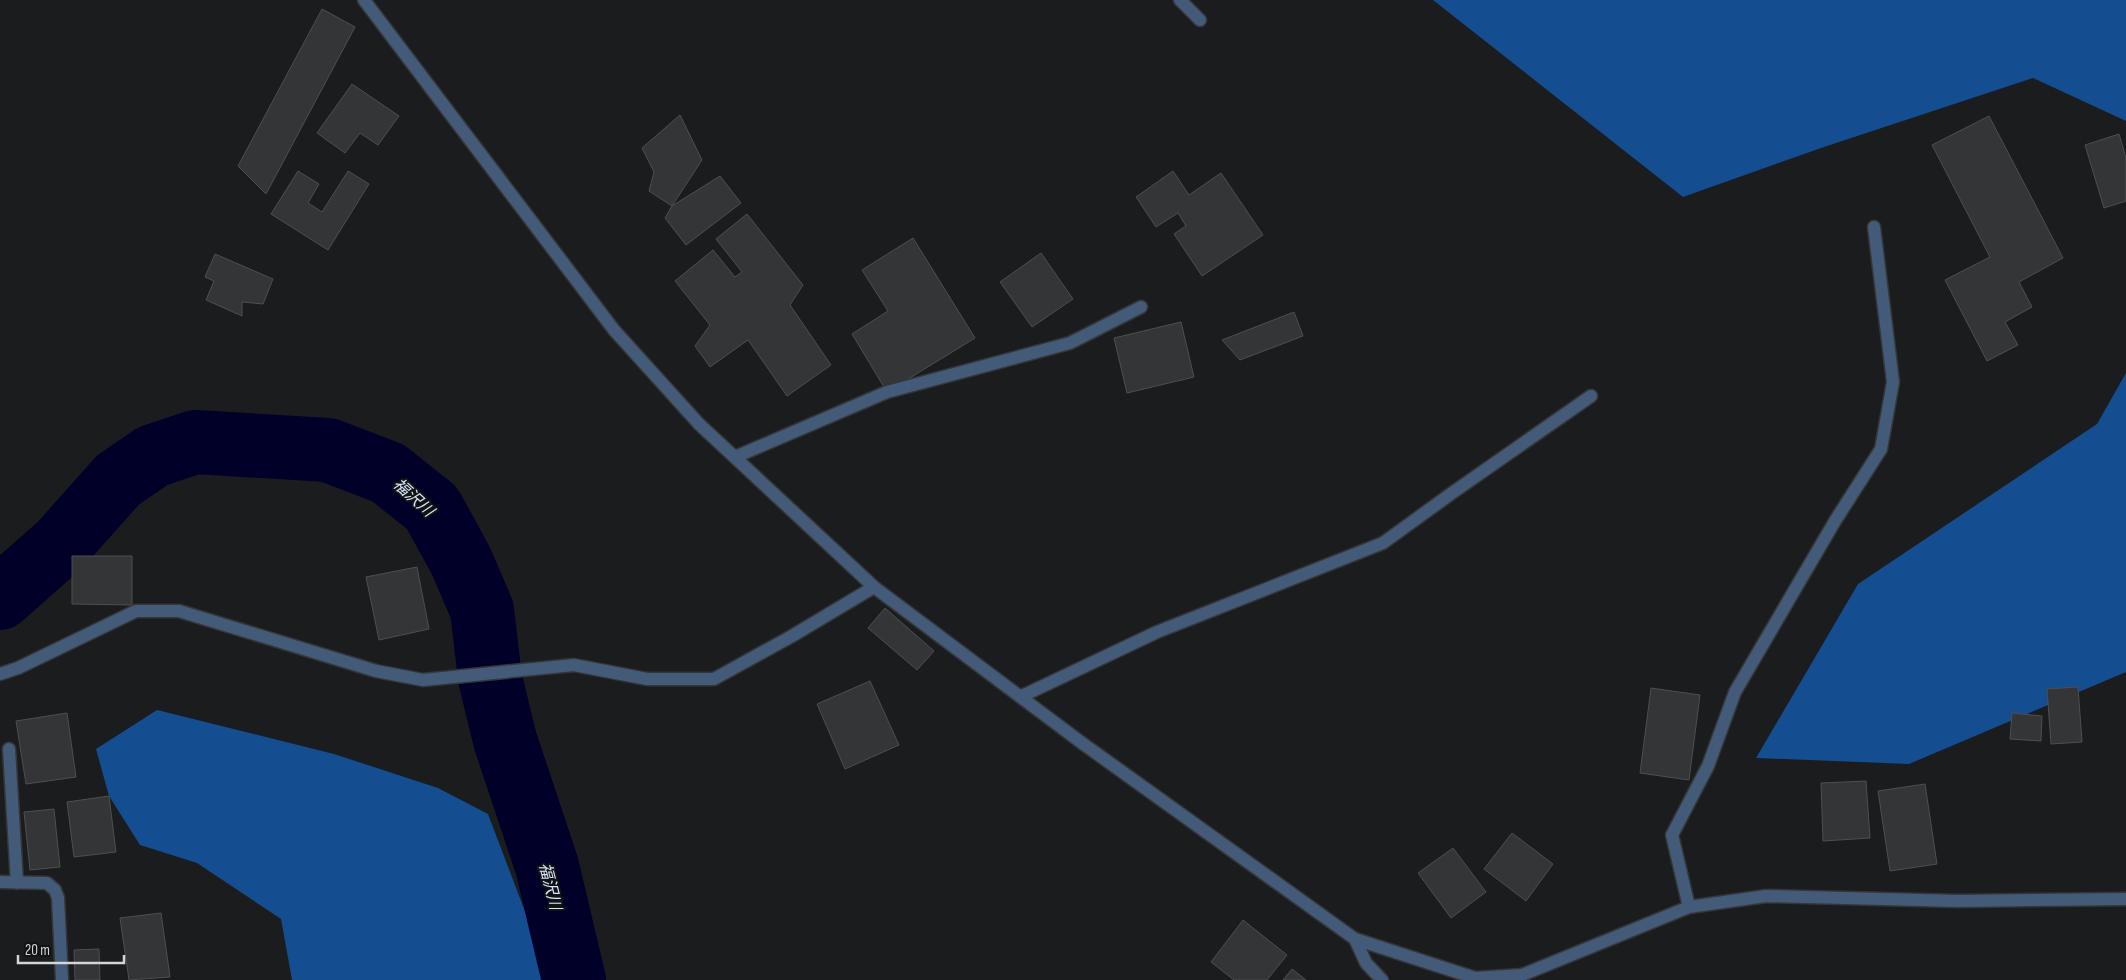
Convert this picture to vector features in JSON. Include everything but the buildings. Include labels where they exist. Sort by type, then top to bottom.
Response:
[{"type":"street","points":[[364,0],[614,330],[699,424],[874,587],[1105,760],[1355,939],[1475,978],[1522,975],[1689,907],[1766,896],[1958,901],[2126,899]]},
{"type":"street","points":[[1180,0],[1200,20]]},
{"type":"street","points":[[1689,907],[1672,835],[1708,766],[1735,692],[1835,521],[1881,449],[1893,382],[1874,227]]},
{"type":"street","points":[[735,457],[887,392],[1070,343],[1141,307]]},
{"type":"street","points":[[1022,696],[1157,632],[1383,543],[1591,396]]},
{"type":"street","points":[[0,674],[18,668],[136,611],[179,612],[376,671],[423,680],[574,665],[647,679],[714,679],[874,587]]},
{"type":"street","points":[[9,749],[17,883]]},
{"type":"street","points":[[0,882],[47,883],[55,890],[58,898],[62,980]]},
{"type":"street","points":[[1355,939],[1366,963],[1382,980]]},
{"type":"shaded area","points":[[1433,0],[2126,0],[2126,121],[2033,78],[1824,147],[1683,197]]},
{"type":"shaded area","points":[[2126,373],[2126,672],[1909,764],[1756,758],[1858,584],[2097,424]]},
{"type":"shaded area","points":[[157,710],[334,754],[438,788],[488,814],[551,980],[292,980],[281,919],[197,863],[140,845],[109,796],[96,749]]},
{"type":"waterway","name":"福沢川","points":[[0,598],[60,545],[118,480],[153,456],[195,442],[328,450],[388,473],[432,508],[461,561],[482,610],[490,678],[505,740],[547,866],[574,980]]}]
